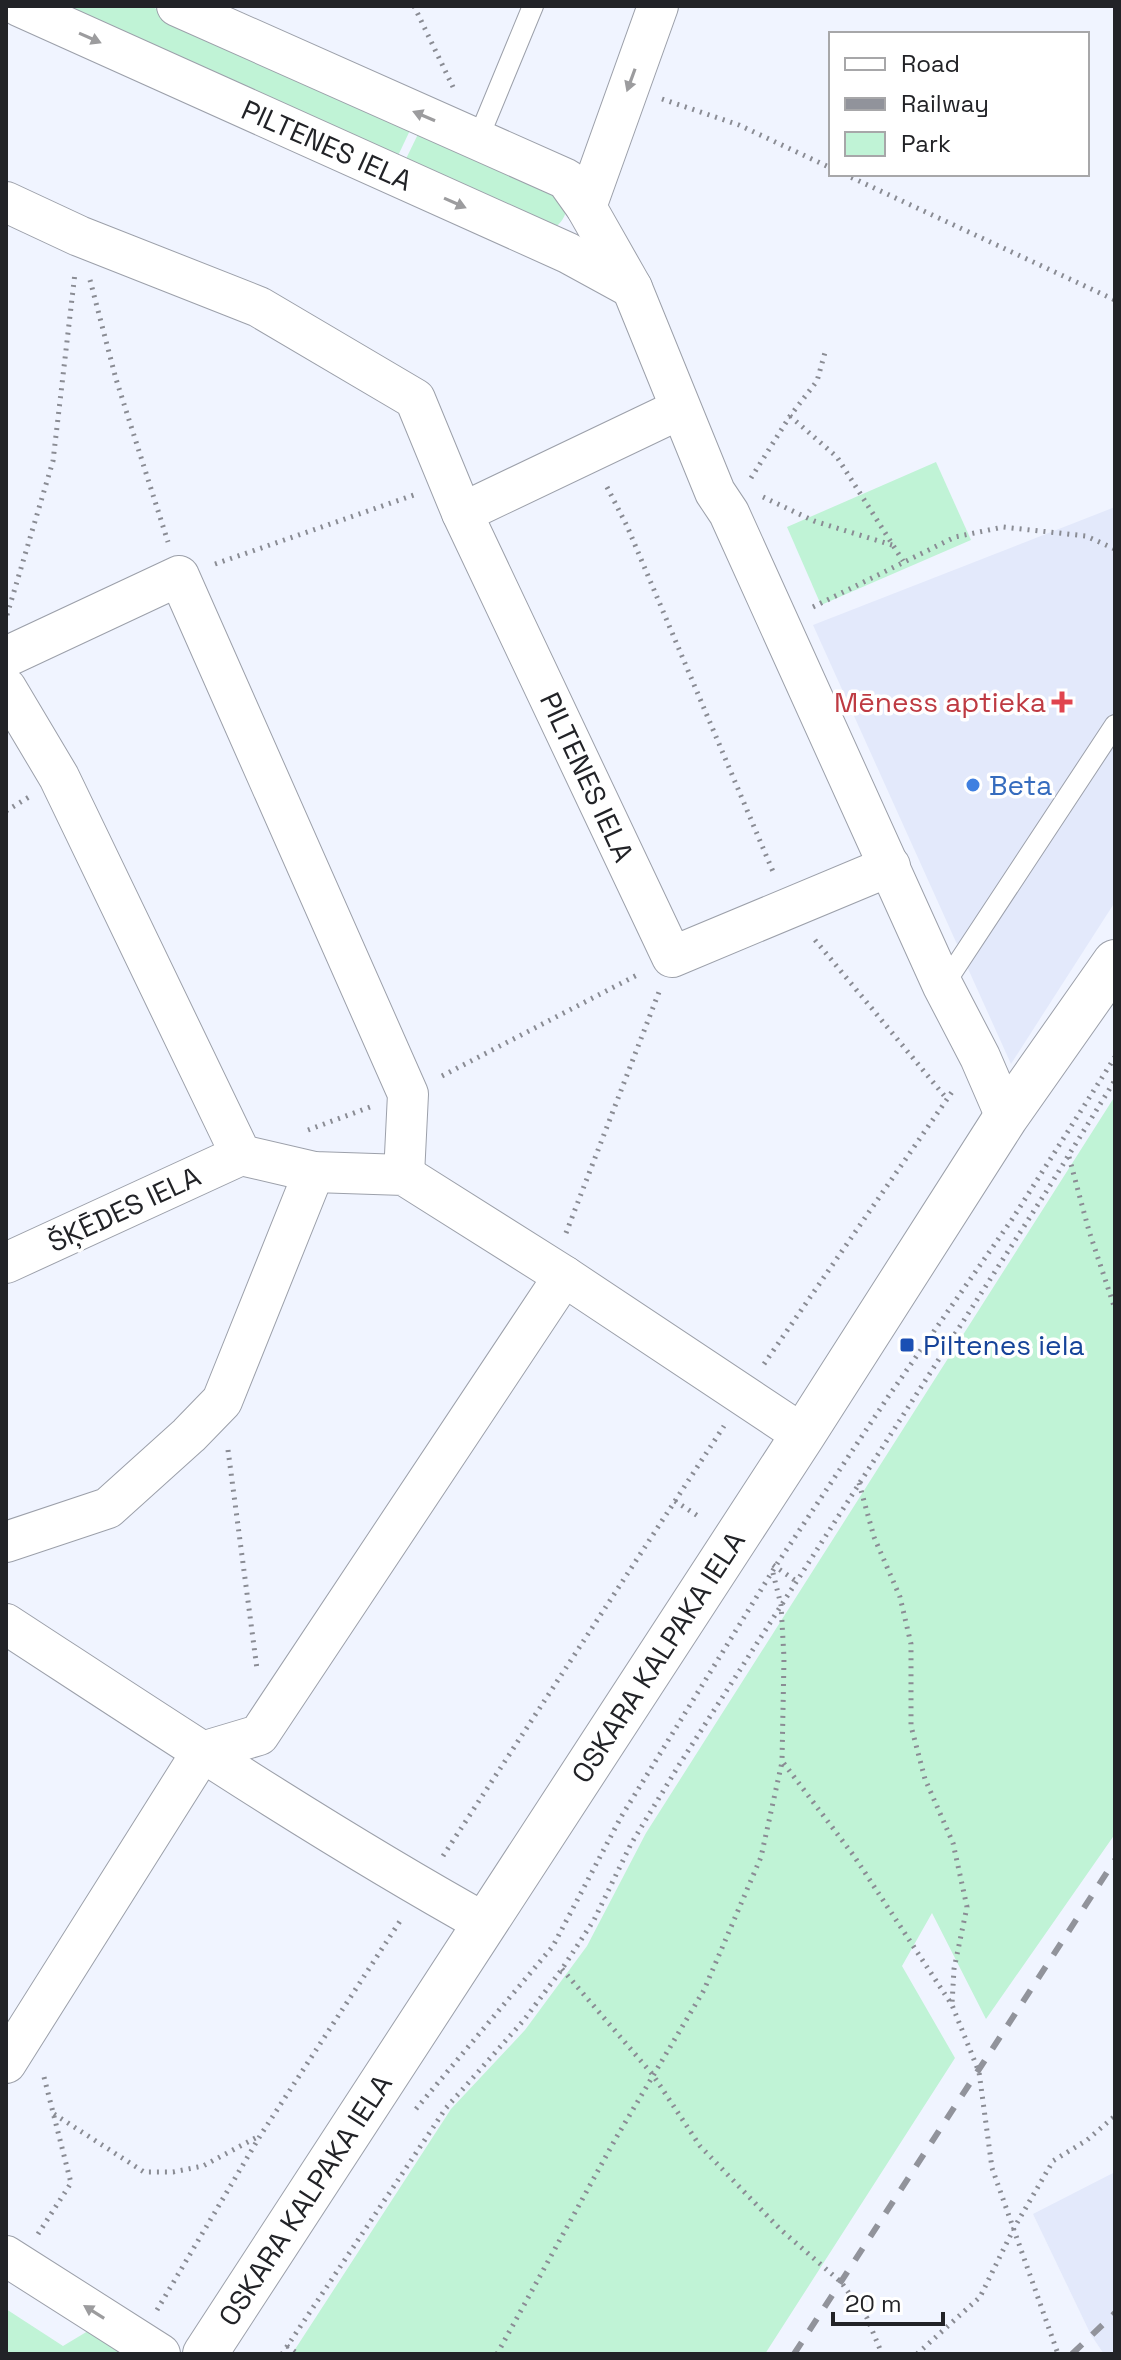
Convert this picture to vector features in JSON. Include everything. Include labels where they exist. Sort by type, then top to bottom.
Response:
[{"type":"main road","name":"OSKARA KALPAKA IELA","points":[[205,2354],[803,1435],[1006,1117],[1115,962]]},
{"type":"street","name":"PILTENES IELA","points":[[19,6],[568,253],[632,288]]},
{"type":"street","points":[[177,6],[566,179],[586,207],[632,288],[715,492],[736,500],[780,624],[943,986],[980,1057],[1006,1117]]},
{"type":"street","points":[[586,207],[658,6]]},
{"type":"street","name":"PILTENES IELA","points":[[6,202],[79,236],[259,307],[415,399],[456,498],[672,957]]},
{"type":"street","points":[[456,498],[589,453],[680,409]]},
{"type":"street","points":[[6,657],[179,576],[408,1094],[404,1175]]},
{"type":"street","points":[[6,688],[59,777],[241,1155],[314,1172],[404,1175],[564,1276],[803,1435]]},
{"type":"street","points":[[672,957],[890,866]]},
{"type":"street","name":"ŠĶĒDES IELA","points":[[6,1263],[241,1155]]},
{"type":"street","points":[[6,1542],[108,1508],[222,1401],[314,1172]]},
{"type":"street","points":[[6,2063],[202,1752],[259,1735],[564,1276]]},
{"type":"street","points":[[6,1624],[202,1752],[486,1924]]},
{"type":"street","points":[[21,2246],[149,2347]]},
{"type":"lane","points":[[478,139],[533,6]]},
{"type":"lane","points":[[943,986],[1115,725]]},
{"type":"path","points":[[414,6],[478,139]]},
{"type":"path","points":[[628,88],[739,125],[829,167]]},
{"type":"path","points":[[848,176],[1115,300]]},
{"type":"path","points":[[79,236],[116,379],[179,576],[456,498]]},
{"type":"path","points":[[6,617],[53,461],[79,236]]},
{"type":"path","points":[[826,349],[817,381],[790,416],[736,500],[892,545]]},
{"type":"path","points":[[790,416],[837,457],[903,561]]},
{"type":"path","points":[[589,453],[627,526],[788,908],[947,1099]]},
{"type":"path","points":[[780,624],[955,537],[1003,527],[1086,536],[1115,549]]},
{"type":"path","points":[[297,1134],[408,1094],[672,957]]},
{"type":"path","points":[[564,1276],[566,1231],[672,957]]},
{"type":"path","points":[[149,2347],[260,2136],[743,1396],[947,1099],[980,1057]]},
{"type":"path","points":[[411,2115],[553,1946],[621,1817],[774,1569],[880,1409],[1013,1218],[1115,1057]]},
{"type":"path","points":[[282,2354],[446,2108],[524,2020],[562,1969],[594,1920],[639,1831],[1115,1080]]},
{"type":"path","points":[[1069,1156],[1089,1231],[1115,1309]]},
{"type":"path","points":[[222,1401],[256,1668],[290,1687]]},
{"type":"path","points":[[859,1483],[874,1537],[900,1597],[911,1644],[911,1726],[925,1779],[953,1843],[967,1907],[954,1969],[952,2005]]},
{"type":"path","points":[[675,1501],[714,1527]]},
{"type":"path","points":[[767,1562],[796,1581]]},
{"type":"path","points":[[497,2354],[704,1990],[761,1857],[782,1761],[784,1658],[781,1605],[774,1569]]},
{"type":"path","points":[[782,1761],[854,1856],[952,2005],[979,2072],[992,2168],[1058,2354]]},
{"type":"path","points":[[562,1969],[653,2075],[700,2146],[780,2229],[841,2282],[867,2318],[882,2354]]},
{"type":"path","points":[[21,2246],[71,2183],[31,2024]]},
{"type":"path","points":[[53,2113],[144,2172],[173,2172],[203,2166],[260,2136]]},
{"type":"path","points":[[917,2354],[980,2297],[1014,2228],[1053,2161],[1087,2140],[1115,2116]]},
{"type":"path","points":[[287,2346],[298,2354]]},
{"type":"shaded area","points":[[1115,507],[1115,902],[1011,1064],[813,625]]},
{"type":"shaded area","points":[[1115,2172],[1115,2354],[1104,2354],[1091,2335],[1033,2214]]},
{"type":"green space","points":[[55,6],[150,6],[413,124],[395,162]]},
{"type":"green space","points":[[421,128],[562,192],[566,208],[562,221],[553,229],[403,165]]},
{"type":"green space","points":[[936,462],[971,540],[821,605],[787,527]]},
{"type":"green space","points":[[1115,1096],[1115,1834],[986,2019],[932,1913],[902,1966],[955,2058],[765,2354],[292,2354],[451,2109],[525,2030],[587,1946],[646,1833]]},
{"type":"green space","points":[[6,2309],[63,2346],[93,2328],[122,2349],[119,2354],[6,2354]]},
{"type":"railway","points":[[794,2354],[1115,1860]]},
{"type":"railway","points":[[1072,2354],[1115,2313]]},
{"type":"place","name":"Mēness aptieka","points":[[1062,702]]},
{"type":"place","name":"Beta","points":[[973,785]]},
{"type":"place","name":"Piltenes iela","points":[[907,1345]]}]
